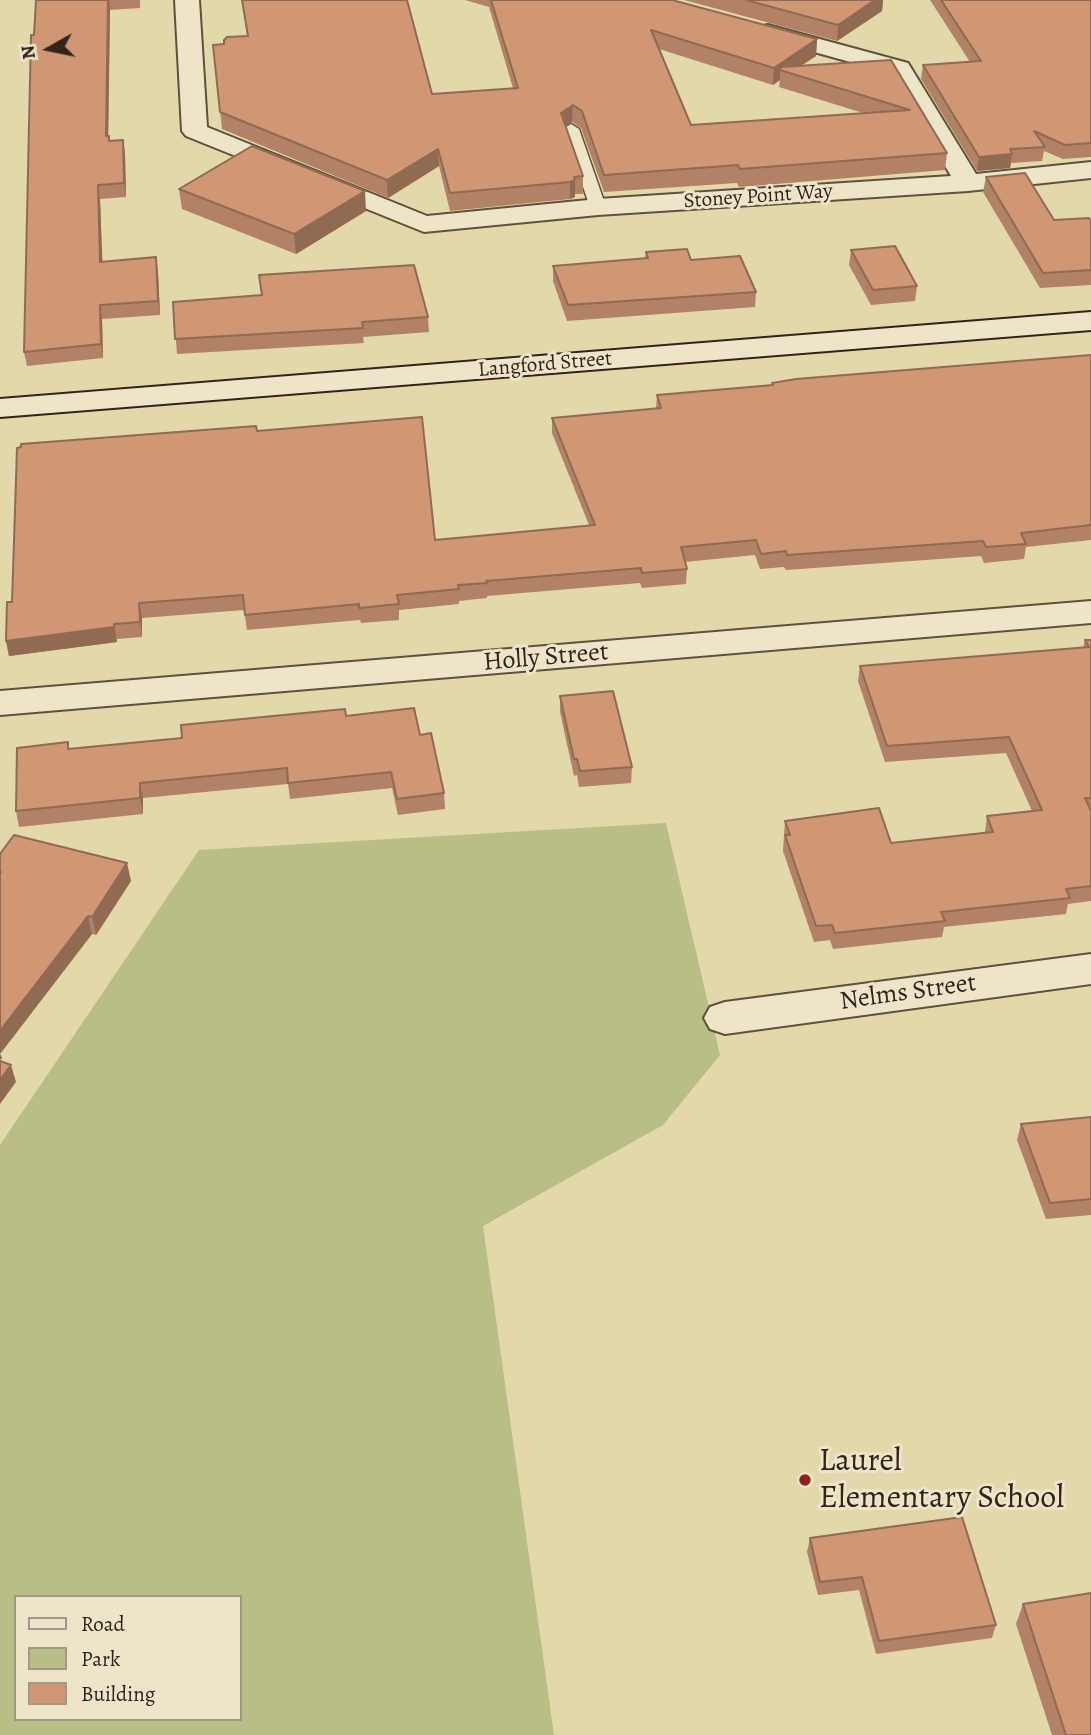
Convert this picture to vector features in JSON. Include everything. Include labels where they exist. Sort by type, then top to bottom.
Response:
[{"type":"street","name":"Stoney Point Way","points":[[187,0],[195,131],[424,224],[598,207],[968,183],[1091,170]]},
{"type":"street","points":[[740,25],[900,68],[968,183]]},
{"type":"street","name":"Langford Street","points":[[0,408],[1091,321]]},
{"type":"street","name":"Holly Street","points":[[0,703],[1091,612]]},
{"type":"street","name":"Nelms Street","points":[[724,1018],[1091,969]]},
{"type":"lane","points":[[571,129],[598,207]]},
{"type":"green space","points":[[666,823],[720,1055],[663,1125],[483,1226],[554,1735],[0,1735],[0,1145],[199,850]]},
{"type":"building","points":[[36,0],[108,0],[106,136],[109,136],[109,141],[123,140],[124,183],[98,185],[100,262],[156,257],[158,301],[100,305],[101,344],[24,352],[31,35],[34,35]]},
{"type":"building","points":[[242,0],[407,0],[432,94],[518,88],[491,0],[672,0],[817,39],[774,68],[651,30],[691,125],[910,110],[780,70],[781,67],[891,60],[947,153],[740,169],[738,165],[604,175],[582,111],[573,105],[561,113],[583,176],[574,177],[575,180],[450,193],[438,149],[387,180],[220,112],[213,45],[224,44],[227,37],[248,36]]},
{"type":"building","points":[[746,0],[875,0],[838,25]]},
{"type":"building","points":[[941,0],[1091,0],[1091,143],[1065,145],[1034,131],[1045,147],[1010,149],[1012,154],[979,157],[923,65],[981,61]]},
{"type":"building","points":[[252,146],[365,191],[294,234],[179,189]]},
{"type":"building","points":[[1025,173],[1054,220],[1089,218],[1091,270],[1043,273],[986,177]]},
{"type":"building","points":[[895,246],[917,286],[873,290],[851,250]]},
{"type":"building","points":[[687,249],[691,260],[740,256],[756,292],[568,305],[553,266],[648,258],[646,252]]},
{"type":"building","points":[[414,265],[428,317],[362,322],[363,328],[175,339],[173,302],[262,295],[259,275]]},
{"type":"building","points":[[1091,355],[1091,525],[1021,533],[1026,544],[986,547],[983,541],[787,555],[786,551],[761,554],[756,540],[681,547],[687,569],[642,573],[641,568],[486,581],[487,583],[458,585],[459,589],[397,595],[399,604],[359,608],[359,604],[245,615],[243,595],[139,603],[140,622],[6,641],[7,602],[12,602],[17,448],[21,447],[21,444],[256,426],[257,431],[422,417],[435,540],[595,525],[552,418],[661,408],[657,395],[773,385],[772,383],[796,379]]},
{"type":"building","points":[[1085,640],[1091,640],[1091,798],[1085,798],[1091,811],[1091,886],[1066,889],[1070,898],[941,912],[945,921],[835,933],[832,925],[816,926],[785,835],[790,835],[785,821],[879,808],[891,843],[993,832],[987,816],[1042,810],[1009,737],[887,746],[860,666],[1089,647]]},
{"type":"building","points":[[613,691],[632,767],[580,771],[577,759],[574,759],[560,696]]},
{"type":"building","points":[[414,708],[420,735],[431,733],[444,793],[397,799],[391,772],[288,783],[287,768],[140,783],[140,798],[16,811],[17,748],[68,742],[68,749],[182,738],[181,725],[345,709],[346,716]]},
{"type":"building","points":[[14,835],[127,863],[92,917],[88,916],[0,1031],[0,854]]},
{"type":"building","points":[[0,1061],[11,1065],[0,1080]]},
{"type":"building","points":[[1091,1117],[1091,1199],[1050,1203],[1021,1124]]},
{"type":"building","points":[[962,1517],[996,1625],[879,1641],[862,1577],[820,1582],[810,1538]]},
{"type":"building","points":[[1091,1593],[1091,1735],[1066,1735],[1023,1604]]},
{"type":"place","name":"Laurel Elementary School","points":[[805,1480]]}]
